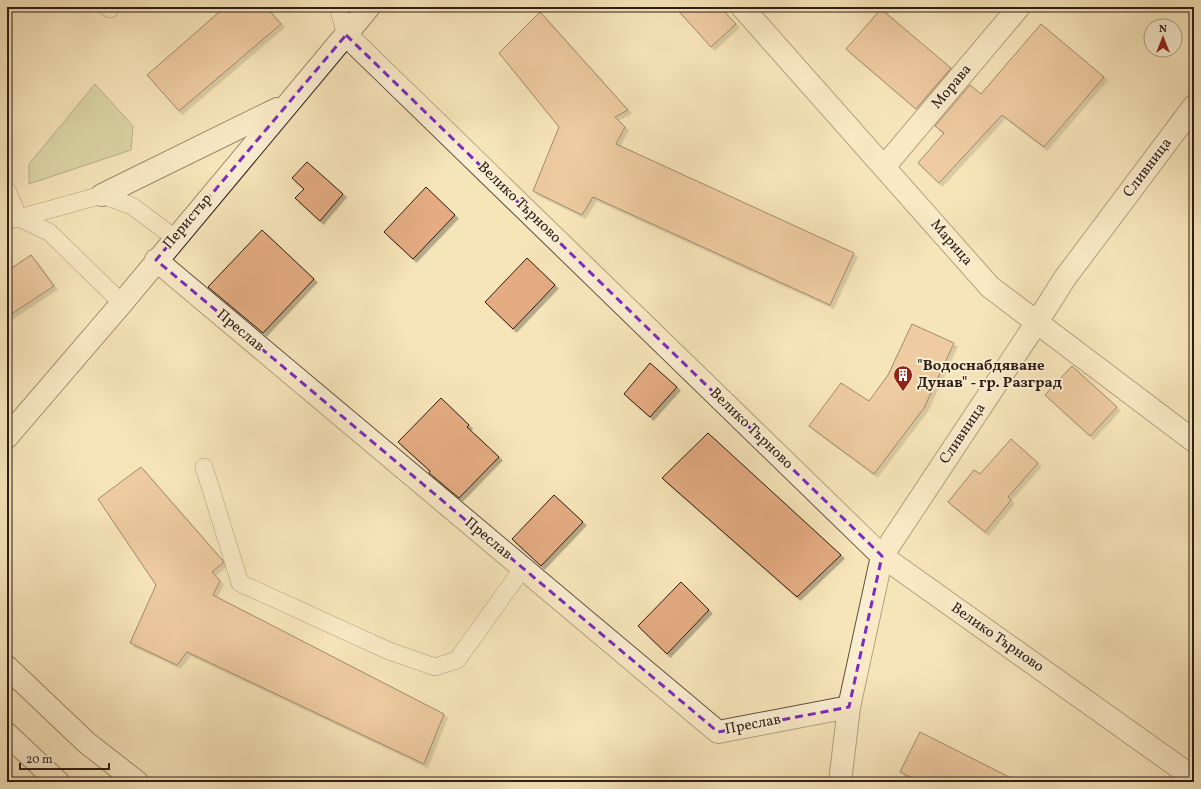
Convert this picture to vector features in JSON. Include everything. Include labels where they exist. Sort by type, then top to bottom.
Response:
[{"type":"street","name":"Перистър","points":[[11,425],[122,303],[156,260],[369,7]]},
{"type":"street","name":"Марица","points":[[742,7],[990,287],[1194,441]]},
{"type":"street","name":"Морава","points":[[884,168],[1019,7]]},
{"type":"street","name":"Велико Търново","points":[[346,35],[882,556],[1194,778]]},
{"type":"street","points":[[102,195],[286,105]]},
{"type":"street","name":"Сливница","points":[[840,782],[849,707],[882,556],[1065,278],[1194,106]]},
{"type":"street","name":"Преслав","points":[[156,260],[718,732],[849,707]]},
{"type":"street","points":[[7,667],[87,743],[137,782]]},
{"type":"street","points":[[7,734],[58,782]]},
{"type":"lane","points":[[107,7],[110,9],[111,7]]},
{"type":"lane","points":[[338,7],[346,35]]},
{"type":"lane","points":[[7,190],[13,219]]},
{"type":"lane","points":[[13,219],[102,195],[132,206],[175,238]]},
{"type":"lane","points":[[13,219],[49,232],[122,303]]},
{"type":"lane","points":[[204,467],[240,583],[389,651],[435,666],[457,660],[523,568]]},
{"type":"highlighted area","points":[[346,35],[882,556],[849,707],[718,732],[156,260]]},
{"type":"green space","points":[[95,84],[133,126],[131,150],[29,184],[29,164]]},
{"type":"building","points":[[225,7],[266,7],[281,24],[179,111],[147,75]]},
{"type":"building","points":[[675,7],[720,7],[736,24],[711,47]]},
{"type":"building","points":[[881,9],[951,68],[916,109],[846,49]]},
{"type":"building","points":[[540,12],[628,110],[615,117],[625,127],[616,144],[854,253],[830,305],[593,197],[582,215],[533,191],[559,127],[499,53]]},
{"type":"building","points":[[1041,24],[1104,77],[1044,147],[1002,115],[939,183],[918,163],[944,133],[935,126],[970,85],[981,94]]},
{"type":"building","points":[[307,162],[343,194],[320,221],[295,198],[304,189],[292,178]]},
{"type":"building","points":[[426,187],[455,215],[413,259],[384,232]]},
{"type":"building","points":[[262,230],[314,279],[263,333],[208,287]]},
{"type":"building","points":[[31,255],[54,286],[7,317],[7,271]]},
{"type":"building","points":[[527,258],[555,285],[513,329],[485,302]]},
{"type":"building","name":"\"Водоснабдяване Дунав\" - гр. Разград","points":[[912,324],[954,343],[924,408],[874,474],[809,426],[841,383],[869,401],[888,375]]},
{"type":"building","points":[[650,363],[677,387],[650,417],[624,394]]},
{"type":"building","points":[[1072,366],[1117,407],[1090,436],[1045,395]]},
{"type":"building","points":[[441,398],[469,425],[467,427],[499,457],[459,498],[429,473],[430,471],[398,442]]},
{"type":"building","points":[[708,433],[841,555],[797,597],[662,478]]},
{"type":"building","points":[[1011,439],[1038,463],[1008,497],[1011,500],[985,532],[948,502],[974,470],[980,474]]},
{"type":"building","points":[[141,467],[223,561],[223,563],[212,572],[220,581],[213,595],[444,714],[424,764],[187,652],[177,665],[130,643],[156,585],[98,499]]},
{"type":"building","points":[[554,495],[583,522],[541,566],[512,539]]},
{"type":"building","points":[[681,582],[709,610],[667,654],[638,626]]},
{"type":"building","points":[[920,732],[1019,782],[921,782],[900,772]]},
{"type":"place","name":"\"Водоснабдяване Дунав\" - гр. Разград","points":[[903,392]]}]
